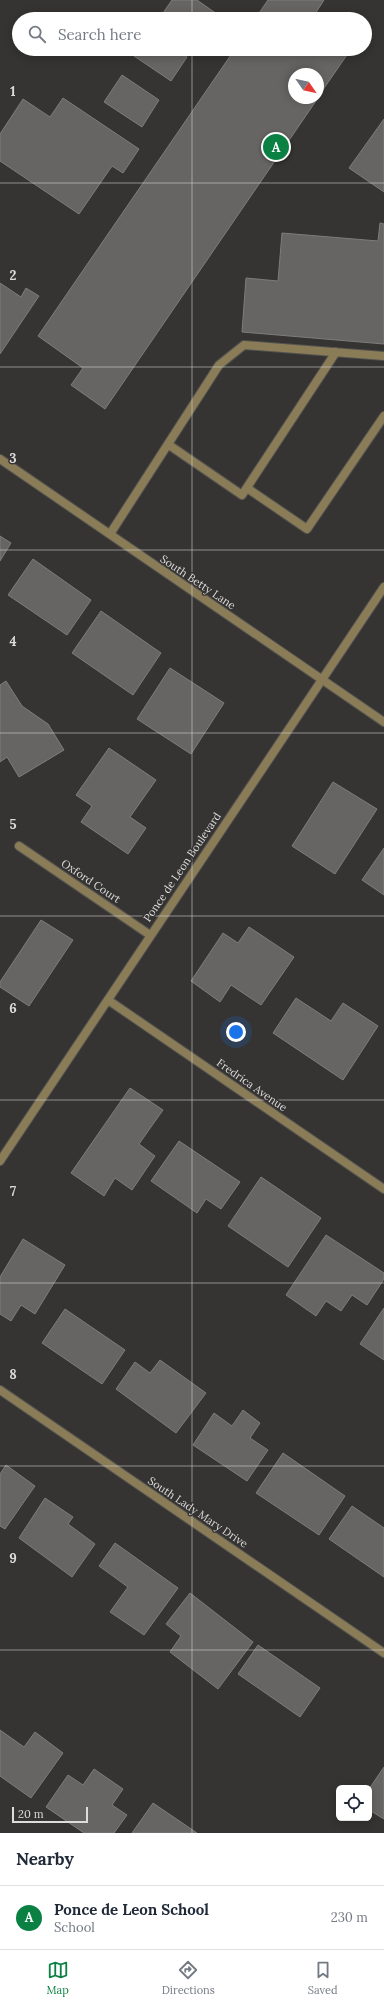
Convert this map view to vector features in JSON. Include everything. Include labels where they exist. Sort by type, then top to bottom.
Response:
[{"type":"street","points":[[110,534],[169,445],[219,365],[244,345],[384,356]]},
{"type":"street","points":[[169,445],[242,495],[336,352]]},
{"type":"street","points":[[247,488],[307,529],[384,416]]},
{"type":"street","name":"South Betty Lane","points":[[0,459],[384,722]]},
{"type":"street","name":"Ponce de Leon Boulevard","points":[[0,1161],[384,587]]},
{"type":"street","name":"Oxford Court","points":[[19,846],[150,935]]},
{"type":"street","name":"Fredrica Avenue","points":[[108,1000],[384,1189]]},
{"type":"street","name":"South Lady Mary Drive","points":[[0,1390],[384,1653]]},
{"type":"building","points":[[172,0],[197,0],[214,12],[164,12]]},
{"type":"building","points":[[268,0],[324,0],[316,12],[260,12]]},
{"type":"building","points":[[134,56],[186,56],[187,57],[171,81]]},
{"type":"building","points":[[230,56],[346,56],[324,88],[324,68],[288,68],[288,104],[314,104],[105,409],[71,385],[83,368],[38,336]]},
{"type":"building","points":[[122,75],[159,100],[142,127],[104,102]]},
{"type":"building","points":[[63,98],[139,149],[123,173],[112,166],[79,214],[0,161],[0,134],[23,99],[50,117]]},
{"type":"building","points":[[384,119],[384,192],[349,168]]},
{"type":"building","points":[[380,223],[384,224],[384,344],[242,332],[246,278],[278,281],[282,233],[378,241]]},
{"type":"building","points":[[0,283],[21,297],[26,288],[39,296],[0,354]]},
{"type":"building","points":[[0,536],[11,543],[0,561]]},
{"type":"building","points":[[33,559],[91,600],[67,635],[8,595]]},
{"type":"building","points":[[101,611],[161,653],[133,695],[72,653]]},
{"type":"building","points":[[170,668],[224,703],[191,754],[137,719]]},
{"type":"building","points":[[6,681],[22,706],[48,724],[64,750],[19,777],[7,757],[0,762],[0,685]]},
{"type":"building","points":[[109,748],[156,780],[130,817],[146,828],[128,854],[81,822],[92,806],[76,795]]},
{"type":"building","points":[[333,782],[377,809],[335,874],[292,846]]},
{"type":"building","points":[[384,848],[384,895],[362,880]]},
{"type":"building","points":[[41,920],[73,940],[29,1006],[0,987],[0,982]]},
{"type":"building","points":[[249,927],[294,957],[261,1005],[231,985],[220,1002],[191,981],[223,933],[238,943]]},
{"type":"building","points":[[296,998],[331,1021],[343,1003],[378,1026],[343,1080],[273,1033]]},
{"type":"building","points":[[130,1088],[163,1110],[139,1144],[155,1156],[132,1190],[115,1178],[104,1196],[71,1173]]},
{"type":"building","points":[[179,1141],[240,1182],[221,1209],[206,1199],[197,1213],[151,1181]]},
{"type":"building","points":[[261,1177],[321,1218],[288,1267],[228,1226]]},
{"type":"building","points":[[326,1235],[384,1273],[384,1279],[367,1305],[352,1295],[341,1311],[326,1301],[316,1316],[286,1295]]},
{"type":"building","points":[[23,1239],[65,1265],[35,1314],[21,1305],[11,1321],[0,1314],[0,1277]]},
{"type":"building","points":[[384,1308],[384,1360],[360,1344]]},
{"type":"building","points":[[65,1309],[125,1350],[102,1384],[42,1343]]},
{"type":"building","points":[[160,1360],[206,1393],[176,1433],[116,1389],[135,1362],[150,1373]]},
{"type":"building","points":[[243,1410],[260,1423],[250,1438],[268,1450],[247,1481],[193,1445],[214,1413],[232,1426]]},
{"type":"building","points":[[283,1453],[345,1496],[319,1535],[256,1493]]},
{"type":"building","points":[[6,1465],[35,1486],[5,1529],[0,1526],[0,1474]]},
{"type":"building","points":[[45,1498],[73,1517],[68,1524],[95,1544],[72,1577],[19,1538]]},
{"type":"building","points":[[352,1506],[384,1528],[384,1577],[329,1539]]},
{"type":"building","points":[[115,1543],[178,1588],[144,1635],[110,1612],[128,1587],[99,1566]]},
{"type":"building","points":[[190,1593],[253,1642],[218,1689],[170,1652],[181,1636],[166,1624]]},
{"type":"building","points":[[258,1645],[320,1688],[300,1717],[238,1674]]},
{"type":"building","points":[[0,1730],[24,1747],[35,1732],[63,1753],[31,1798],[0,1776]]},
{"type":"building","points":[[384,1767],[384,1819],[372,1812],[372,1785]]},
{"type":"building","points":[[94,1769],[123,1789],[112,1805],[127,1815],[114,1833],[84,1833],[46,1807],[68,1775],[83,1785]]},
{"type":"building","points":[[153,1803],[197,1833],[132,1833]]},
{"type":"place","name":"Ponce de Leon School","points":[[276,147]]}]
